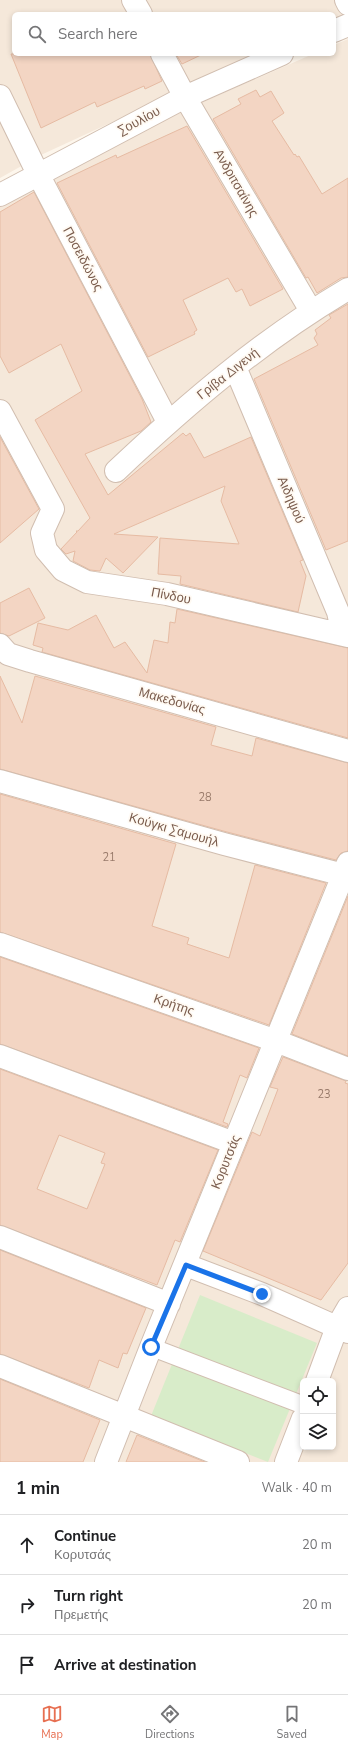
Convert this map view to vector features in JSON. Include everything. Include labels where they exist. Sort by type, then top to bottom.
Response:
[{"type":"street","points":[[133,0],[140,12]]},
{"type":"street","points":[[346,0],[348,4]]},
{"type":"street","points":[[336,30],[348,25]]},
{"type":"street","name":"Ανδριτσαίνης","points":[[163,56],[185,97],[311,311]]},
{"type":"street","name":"Σουλίου","points":[[0,195],[185,97],[277,56]]},
{"type":"street","name":"Ποσειδώνος","points":[[0,96],[38,174],[168,422]]},
{"type":"street","name":"Γρίβα Διγενή","points":[[116,471],[168,422],[235,367],[311,311],[348,289]]},
{"type":"street","name":"Αιδηψού","points":[[235,367],[338,612],[346,636]]},
{"type":"street","name":"Πίνδου","points":[[0,411],[53,509],[42,533],[46,550],[63,570],[87,582],[168,594],[346,636]]},
{"type":"street","name":"Μακεδονίας","points":[[0,644],[8,654],[30,661],[348,751]]},
{"type":"street","name":"Κούγκι Σαμουήλ","points":[[0,781],[224,844],[346,872]]},
{"type":"street","name":"Κορυτσάς","points":[[106,1462],[151,1347],[186,1265],[234,1143],[346,872]]},
{"type":"street","name":"Κρήτης","points":[[0,944],[276,1041],[348,1069]]},
{"type":"street","points":[[0,1056],[234,1143]]},
{"type":"street","points":[[0,1237],[169,1304]]},
{"type":"street","points":[[186,1265],[262,1294],[343,1330]]},
{"type":"street","points":[[319,1378],[343,1330],[348,1308]]},
{"type":"street","points":[[151,1347],[300,1404]]},
{"type":"street","points":[[0,1366],[238,1462]]},
{"type":"street","points":[[286,1462],[300,1426]]},
{"type":"shaded area","points":[[0,0],[348,0],[348,13],[336,19],[336,12],[12,12],[12,56],[256,56],[43,154],[0,178]]},
{"type":"shaded area","points":[[348,39],[348,1462],[0,1462],[0,195],[38,174],[308,56],[336,56],[336,44]]},
{"type":"green space","points":[[200,1295],[317,1343],[303,1378],[300,1378],[300,1384],[268,1462],[151,1416]]},
{"type":"building","points":[[11,54],[12,56],[151,56],[162,81],[145,89],[144,86],[97,107],[95,102],[41,128]]},
{"type":"building","points":[[177,56],[199,56],[182,64]]},
{"type":"building","points":[[256,90],[260,97],[271,91],[284,113],[272,121],[294,155],[295,154],[297,157],[299,156],[322,194],[348,178],[348,277],[341,278],[317,293],[308,277],[306,278],[213,119],[241,104],[238,99]]},
{"type":"building","points":[[187,126],[283,289],[250,306],[242,289],[236,292],[228,278],[183,300],[197,330],[194,332],[195,334],[148,357],[57,183],[116,155],[117,158]]},
{"type":"building","points":[[34,192],[142,399],[151,422],[141,431],[85,454],[108,495],[183,433],[186,436],[190,433],[204,458],[251,437],[303,560],[300,561],[306,576],[298,612],[180,584],[181,576],[158,574],[160,538],[239,544],[221,501],[225,486],[114,534],[158,537],[123,573],[106,558],[100,571],[90,570],[73,561],[75,551],[66,554],[61,549],[77,532],[76,531],[78,531],[90,518],[35,420],[82,391],[61,344],[9,373],[0,356],[0,212]]},
{"type":"building","points":[[348,304],[348,541],[326,550],[254,379],[318,345],[314,338],[317,334],[315,330],[331,318],[329,315]]},
{"type":"building","points":[[0,437],[39,509],[0,543]]},
{"type":"building","points":[[29,588],[45,618],[9,636],[0,633],[0,603]]},
{"type":"building","points":[[177,609],[348,648],[348,738],[42,652],[43,648],[33,645],[38,623],[68,630],[96,615],[114,648],[125,642],[147,673],[154,640],[168,643],[170,622],[175,623]]},
{"type":"building","points":[[0,676],[22,723],[35,676],[216,727],[211,745],[252,756],[256,738],[348,763],[348,851],[341,853],[336,860],[227,832],[0,769]]},
{"type":"building","points":[[0,794],[176,844],[152,926],[189,938],[187,944],[229,958],[255,865],[326,883],[269,1025],[0,932]]},
{"type":"building","points":[[348,896],[348,1056],[292,1034]]},
{"type":"building","points":[[0,957],[259,1048],[247,1078],[240,1075],[223,1122],[228,1124],[227,1127],[0,1044]]},
{"type":"building","points":[[283,1057],[346,1081],[345,1083],[348,1084],[348,1263],[321,1300],[203,1251],[252,1132],[260,1136],[278,1089],[270,1087]]},
{"type":"building","points":[[0,1069],[218,1150],[180,1242],[175,1240],[157,1285],[0,1225]],"holes":[[[59,1135],[105,1153],[101,1163],[105,1164],[87,1209],[37,1189]]]},
{"type":"building","points":[[0,1250],[146,1308],[127,1354],[123,1353],[118,1368],[99,1360],[89,1388],[0,1354]]},
{"type":"building","points":[[0,1379],[100,1420],[83,1462],[0,1462]]},
{"type":"building","points":[[137,1435],[205,1462],[126,1462]]},
{"type":"route","points":[[151,1347],[186,1265],[262,1294]]}]
